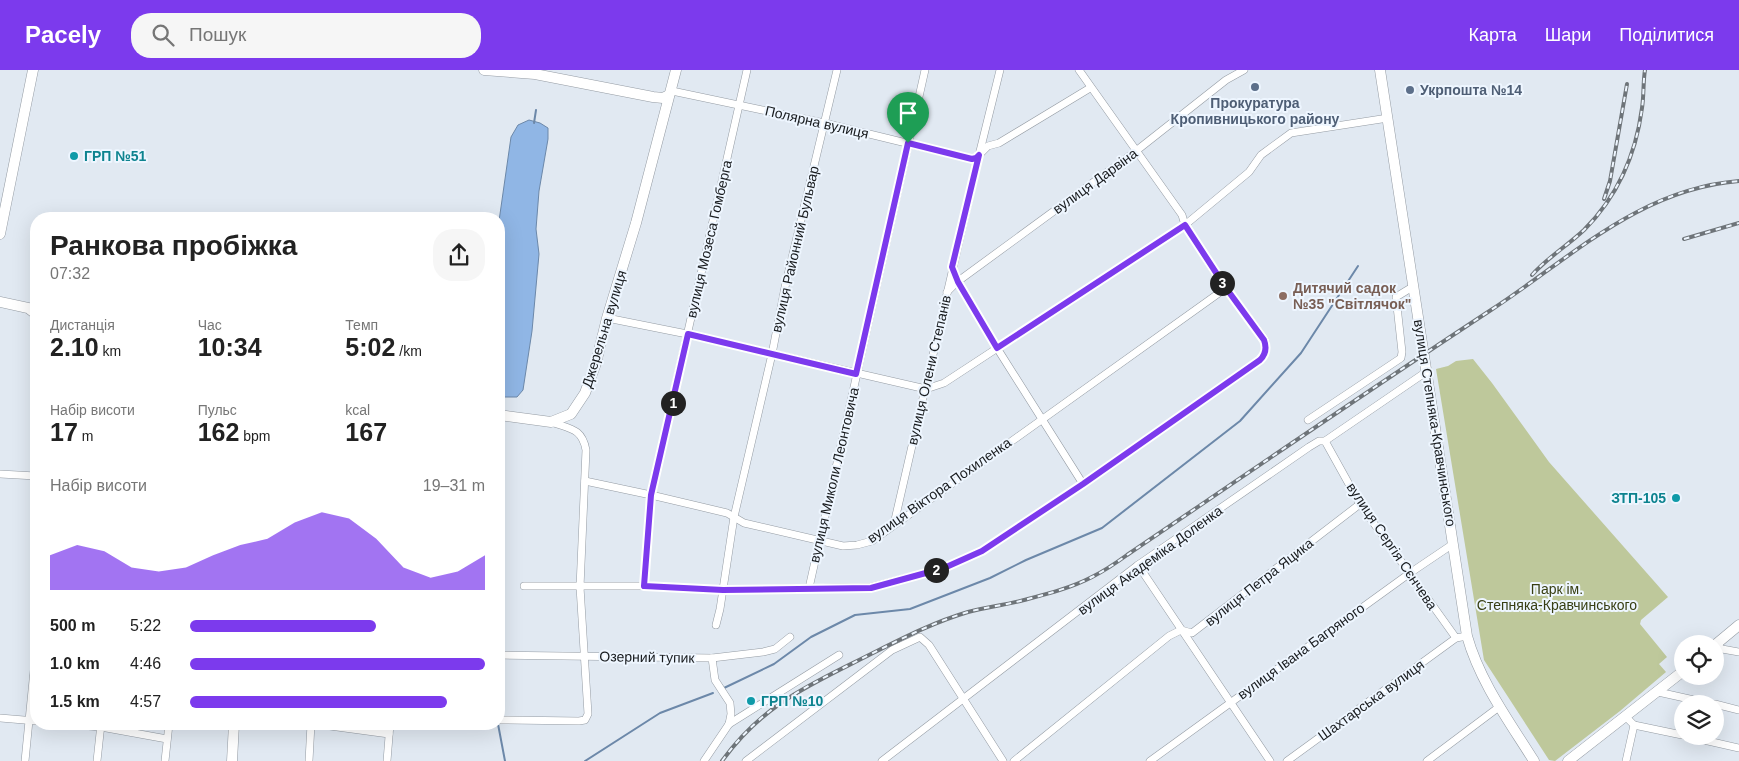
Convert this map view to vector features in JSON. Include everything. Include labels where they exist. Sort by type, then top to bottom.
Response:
[{"type":"main road","points":[[0,234],[34,70]]},
{"type":"main road","points":[[484,70],[535,74],[653,97],[663,98],[670,93]]},
{"type":"main road","name":"Джерельна вулиця","points":[[551,422],[571,414],[585,393],[596,363],[607,318],[636,223],[676,70]]},
{"type":"main road","name":"вулиця Степняка-Кравчинського","points":[[1380,70],[1467,636],[1478,668],[1534,761]]},
{"type":"main road","points":[[0,302],[30,310]]},
{"type":"main road","points":[[505,416],[551,422]]},
{"type":"main road","points":[[1724,638],[1739,626]]},
{"type":"main road","points":[[1568,761],[1674,679]]},
{"type":"main road","points":[[232,761],[234,730]]},
{"type":"street","name":"вулиця Мозеса Гомберга","points":[[644,586],[651,495],[747,70]]},
{"type":"street","name":"вулиця Районний Бульвар","points":[[716,625],[734,517],[772,354],[785,287],[837,70]]},
{"type":"street","name":"вулиця Миколи Леонтовича","points":[[809,588],[924,70]]},
{"type":"street","name":"вулиця Олени Степанів","points":[[894,524],[952,267],[1000,70]]},
{"type":"street","points":[[524,586],[644,586],[723,590],[871,588],[944,568],[982,551],[1083,484],[1260,360],[1265,355],[1266,347],[1264,340],[1226,288],[1185,225],[1182,215],[1079,70]]},
{"type":"street","name":"вулиця Дарвіна","points":[[947,292],[1136,151],[1226,80],[1244,70]]},
{"type":"street","name":"Полярна вулиця","points":[[670,93],[824,123],[972,159],[976,158],[988,146],[999,144],[1090,88]]},
{"type":"street","points":[[607,318],[688,334],[926,389],[944,382],[1185,225],[1249,172],[1261,155],[1291,133],[1388,118]]},
{"type":"street","points":[[952,267],[958,282],[997,348],[1083,484]]},
{"type":"street","points":[[1308,420],[1401,358],[1396,296],[1414,286]]},
{"type":"street","name":"вулиця Віктора Похиленка","points":[[585,481],[727,513],[744,523],[843,546],[872,541],[1226,288]]},
{"type":"street","name":"вулиця Академіка Доленка","points":[[882,761],[1138,566],[1309,447],[1319,441],[1325,441],[1426,372]]},
{"type":"street","points":[[505,720],[579,721],[585,720],[588,714],[580,587],[586,450],[584,439],[578,432],[551,422]]},
{"type":"street","name":"вулиця Сергія Сєнчева","points":[[1325,441],[1360,504],[1456,638]]},
{"type":"street","points":[[0,474],[30,476]]},
{"type":"street","name":"вулиця Петра Яцика","points":[[1014,761],[1169,636],[1181,630],[1192,633],[1360,504]]},
{"type":"street","name":"вулиця Івана Багряного","points":[[1150,761],[1453,544]]},
{"type":"street","points":[[1138,566],[1270,761]]},
{"type":"street","points":[[1456,638],[1467,636]]},
{"type":"street","name":"Озерний тупик","points":[[505,655],[712,658],[763,652],[775,648],[790,637]]},
{"type":"street","points":[[746,761],[892,650],[920,637],[929,645],[1003,761]]},
{"type":"street","name":"Шахтарська вулиця","points":[[1287,761],[1456,638]]},
{"type":"street","points":[[1724,649],[1739,652]]},
{"type":"street","points":[[704,761],[729,724],[839,655]]},
{"type":"street","points":[[712,658],[715,680],[730,703],[729,724]]},
{"type":"street","points":[[1658,692],[1674,695]]},
{"type":"street","points":[[1724,706],[1739,710]]},
{"type":"street","points":[[1427,761],[1500,707]]},
{"type":"street","points":[[1625,716],[1634,725],[1674,734]]},
{"type":"street","points":[[0,718],[30,721]]},
{"type":"street","points":[[1626,761],[1634,725]]},
{"type":"street","points":[[25,761],[31,730]]},
{"type":"street","points":[[97,761],[101,730]]},
{"type":"street","points":[[121,730],[167,739]]},
{"type":"street","points":[[165,761],[168,730]]},
{"type":"street","points":[[309,761],[312,730]]},
{"type":"street","points":[[359,730],[389,734]]},
{"type":"street","points":[[388,761],[389,730]]},
{"type":"street","points":[[1724,745],[1739,748]]},
{"type":"green space","name":"Парк ім. Степняка-Кравчинського","points":[[1473,359],[1549,462],[1668,597],[1641,620],[1640,624],[1667,657],[1659,664],[1666,672],[1620,711],[1555,761],[1549,760],[1484,660],[1436,369],[1448,366],[1456,361]]},
{"type":"water","points":[[529,120],[540,123],[548,128],[548,139],[539,191],[536,229],[539,254],[532,331],[523,390],[517,397],[505,397],[505,212],[500,212],[511,137],[518,125]]},
{"type":"waterway","points":[[534,123],[536,110]]},
{"type":"waterway","points":[[724,688],[774,664],[811,637],[855,615],[910,609],[990,578],[1026,560],[1102,528],[1240,421],[1301,353],[1358,266]]},
{"type":"waterway","points":[[585,761],[660,713],[713,693]]},
{"type":"waterway","points":[[499,730],[505,761]]},
{"type":"railway","points":[[1532,275],[1584,230],[1596,217],[1615,189],[1630,158],[1635,142],[1642,108],[1645,70]]},
{"type":"railway","points":[[1604,199],[1610,181],[1627,84]]},
{"type":"railway","points":[[722,761],[754,724],[789,697],[883,648],[955,616],[1050,593],[1084,581],[1101,572],[1521,290],[1578,248],[1608,229],[1669,197],[1703,187],[1739,181]]},
{"type":"railway","points":[[1684,239],[1739,223]]},
{"type":"place","name":"Прокуратура Кропивницького району","points":[[1255,87]]},
{"type":"place","name":"Укрпошта №14","points":[[1410,90]]},
{"type":"place","name":"ГРП №51","points":[[74,156]]},
{"type":"place","name":"Дитячий садок №35 \"Світлячок\"","points":[[1283,296]]},
{"type":"place","name":"ЗТП-105","points":[[1676,498]]},
{"type":"place","name":"ГРП №10","points":[[751,701]]},
{"type":"route","points":[[908,143],[972,159],[979,155],[952,267],[958,282],[997,348],[1185,225],[1226,288],[1264,340],[1266,347],[1265,355],[1083,484],[982,551],[944,568],[871,588],[723,590],[644,586],[651,495],[688,334],[856,374],[908,143]]}]
